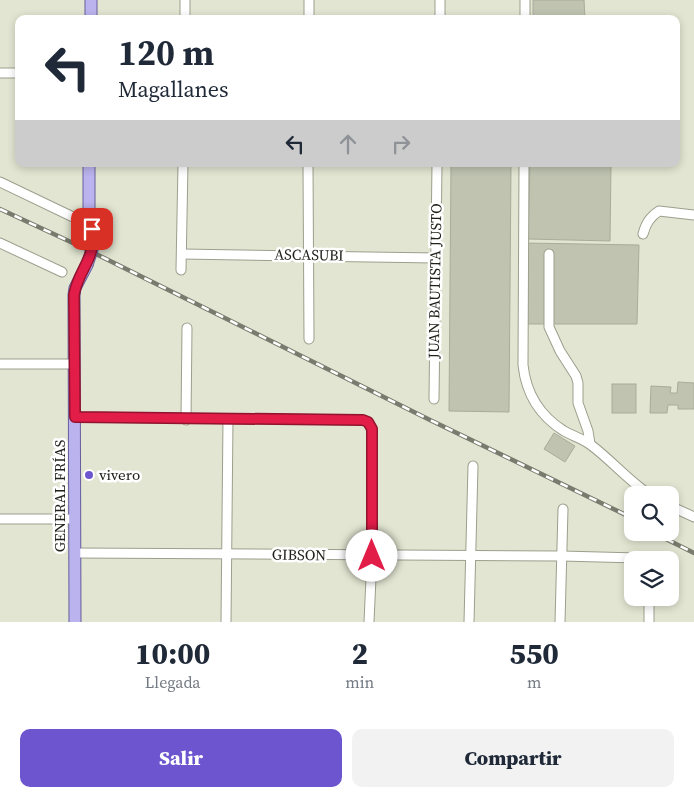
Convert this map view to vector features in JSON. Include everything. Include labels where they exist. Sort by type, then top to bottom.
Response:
[{"type":"main road","points":[[91,0],[91,15]]},
{"type":"main road","name":"GENERAL FRÍAS","points":[[75,622],[74,295],[94,244],[90,222],[89,167]]},
{"type":"street","points":[[185,0],[185,15]]},
{"type":"street","points":[[309,0],[309,15]]},
{"type":"street","points":[[440,0],[440,15]]},
{"type":"street","points":[[525,0],[525,15]]},
{"type":"street","points":[[0,73],[15,73]]},
{"type":"street","points":[[180,270],[182,254],[183,167]]},
{"type":"street","points":[[308,167],[309,339]]},
{"type":"street","name":"JUAN BAUTISTA JUSTO","points":[[434,399],[437,167]]},
{"type":"street","points":[[524,167],[524,380],[539,410],[562,430],[590,444],[639,486]]},
{"type":"street","points":[[0,182],[73,217],[90,222]]},
{"type":"street","points":[[643,234],[650,219],[659,212],[694,215]]},
{"type":"street","points":[[0,243],[62,272]]},
{"type":"street","name":"ASCASUBI","points":[[182,254],[436,258]]},
{"type":"street","points":[[550,254],[549,327],[560,351],[576,376],[578,403],[588,431],[590,444]]},
{"type":"street","points":[[186,420],[187,328]]},
{"type":"street","points":[[0,364],[74,364]]},
{"type":"street","points":[[75,417],[186,420],[363,420],[368,422],[372,429],[372,556],[369,622]]},
{"type":"street","points":[[226,622],[228,419]]},
{"type":"street","points":[[469,622],[473,466]]},
{"type":"street","points":[[560,622],[563,509]]},
{"type":"street","points":[[679,510],[694,517]]},
{"type":"street","points":[[0,519],[75,519]]},
{"type":"street","name":"GIBSON","points":[[75,554],[624,558]]},
{"type":"street","points":[[649,606],[649,622]]},
{"type":"building","points":[[533,0],[584,0],[585,15],[533,15]]},
{"type":"building","points":[[451,167],[511,167],[509,412],[449,411]]},
{"type":"building","points":[[530,167],[611,167],[610,241],[528,239]]},
{"type":"building","points":[[526,243],[639,245],[637,324],[526,324]]},
{"type":"building","points":[[678,382],[694,383],[694,409],[678,409],[678,405],[668,405],[667,413],[650,413],[651,386],[671,387],[670,393],[677,393]]},
{"type":"building","points":[[612,384],[636,384],[636,413],[612,413]]},
{"type":"building","points":[[554,433],[575,446],[565,462],[544,449]]},
{"type":"railway","points":[[0,209],[88,250],[624,514]]},
{"type":"railway","points":[[670,541],[694,553]]},
{"type":"place","name":"vivero","points":[[89,475]]},
{"type":"route","points":[[92,229],[93,250],[74,295],[75,417],[186,420],[363,420],[368,422],[372,429],[372,556]]}]
